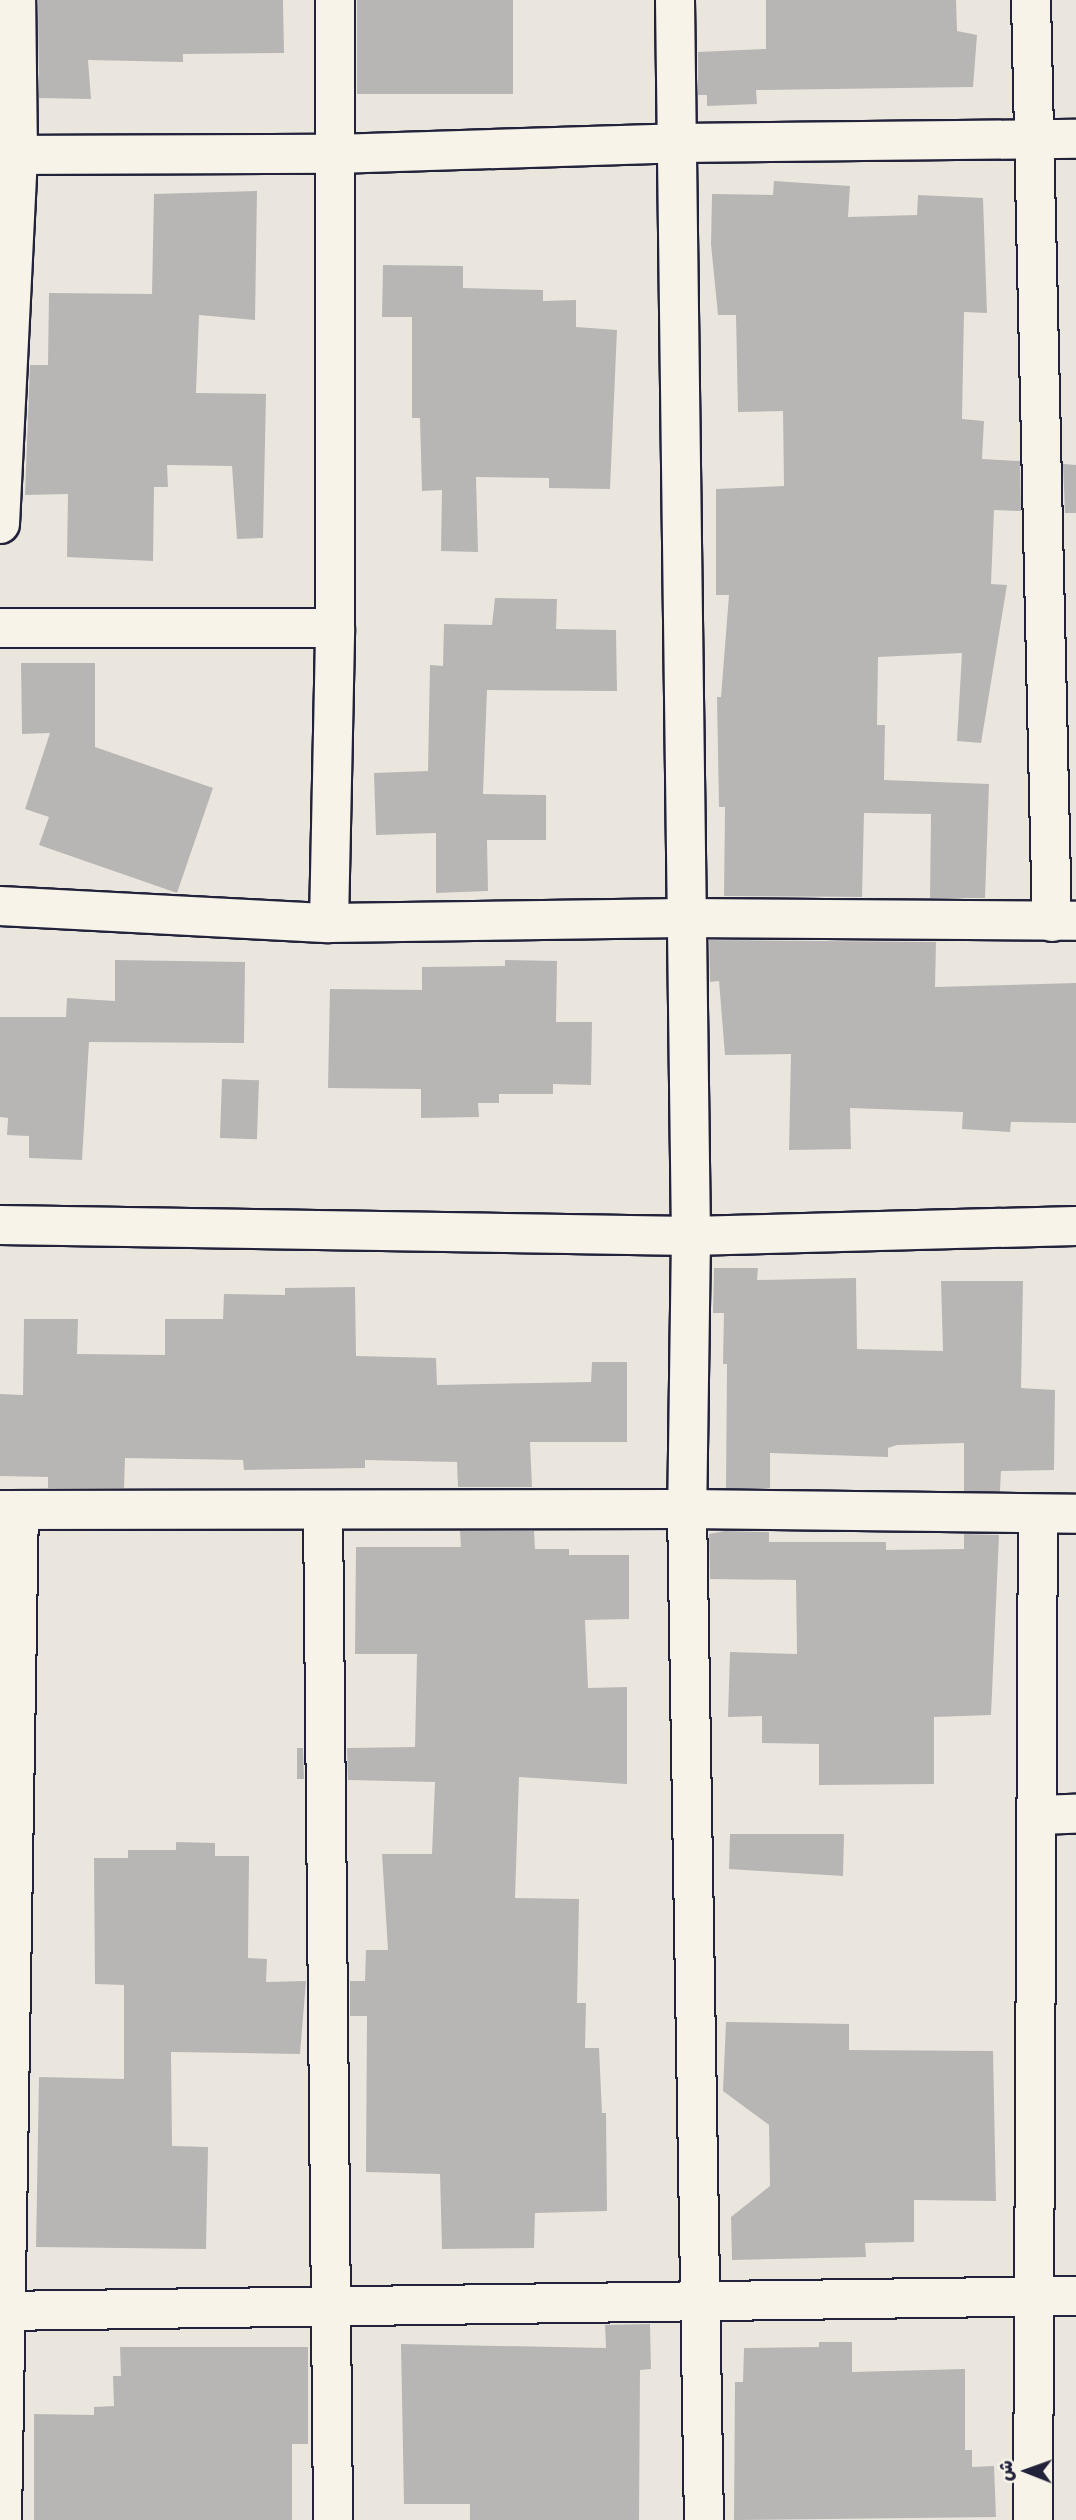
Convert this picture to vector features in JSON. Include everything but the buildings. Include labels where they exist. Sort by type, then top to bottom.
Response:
[{"type":"street","points":[[0,524],[9,155],[16,0]]},
{"type":"street","points":[[329,923],[335,628],[335,0]]},
{"type":"street","points":[[675,0],[684,918],[691,1236],[687,1509],[704,2520]]},
{"type":"street","points":[[0,906],[329,923],[684,918],[1064,921],[1061,672],[1035,139],[1031,0]]},
{"type":"street","points":[[9,155],[335,154],[678,143],[1076,139]]},
{"type":"street","points":[[0,628],[335,628]]},
{"type":"street","points":[[0,1225],[691,1236],[1076,1226]]},
{"type":"street","points":[[2,2520],[10,1510],[687,1509],[1076,1514]]},
{"type":"street","points":[[323,1510],[333,2306],[333,2520]]},
{"type":"street","points":[[1033,2520],[1031,2296],[1058,1815],[1038,1514]]},
{"type":"street","points":[[2,2311],[701,2298],[1076,2296]]}]
